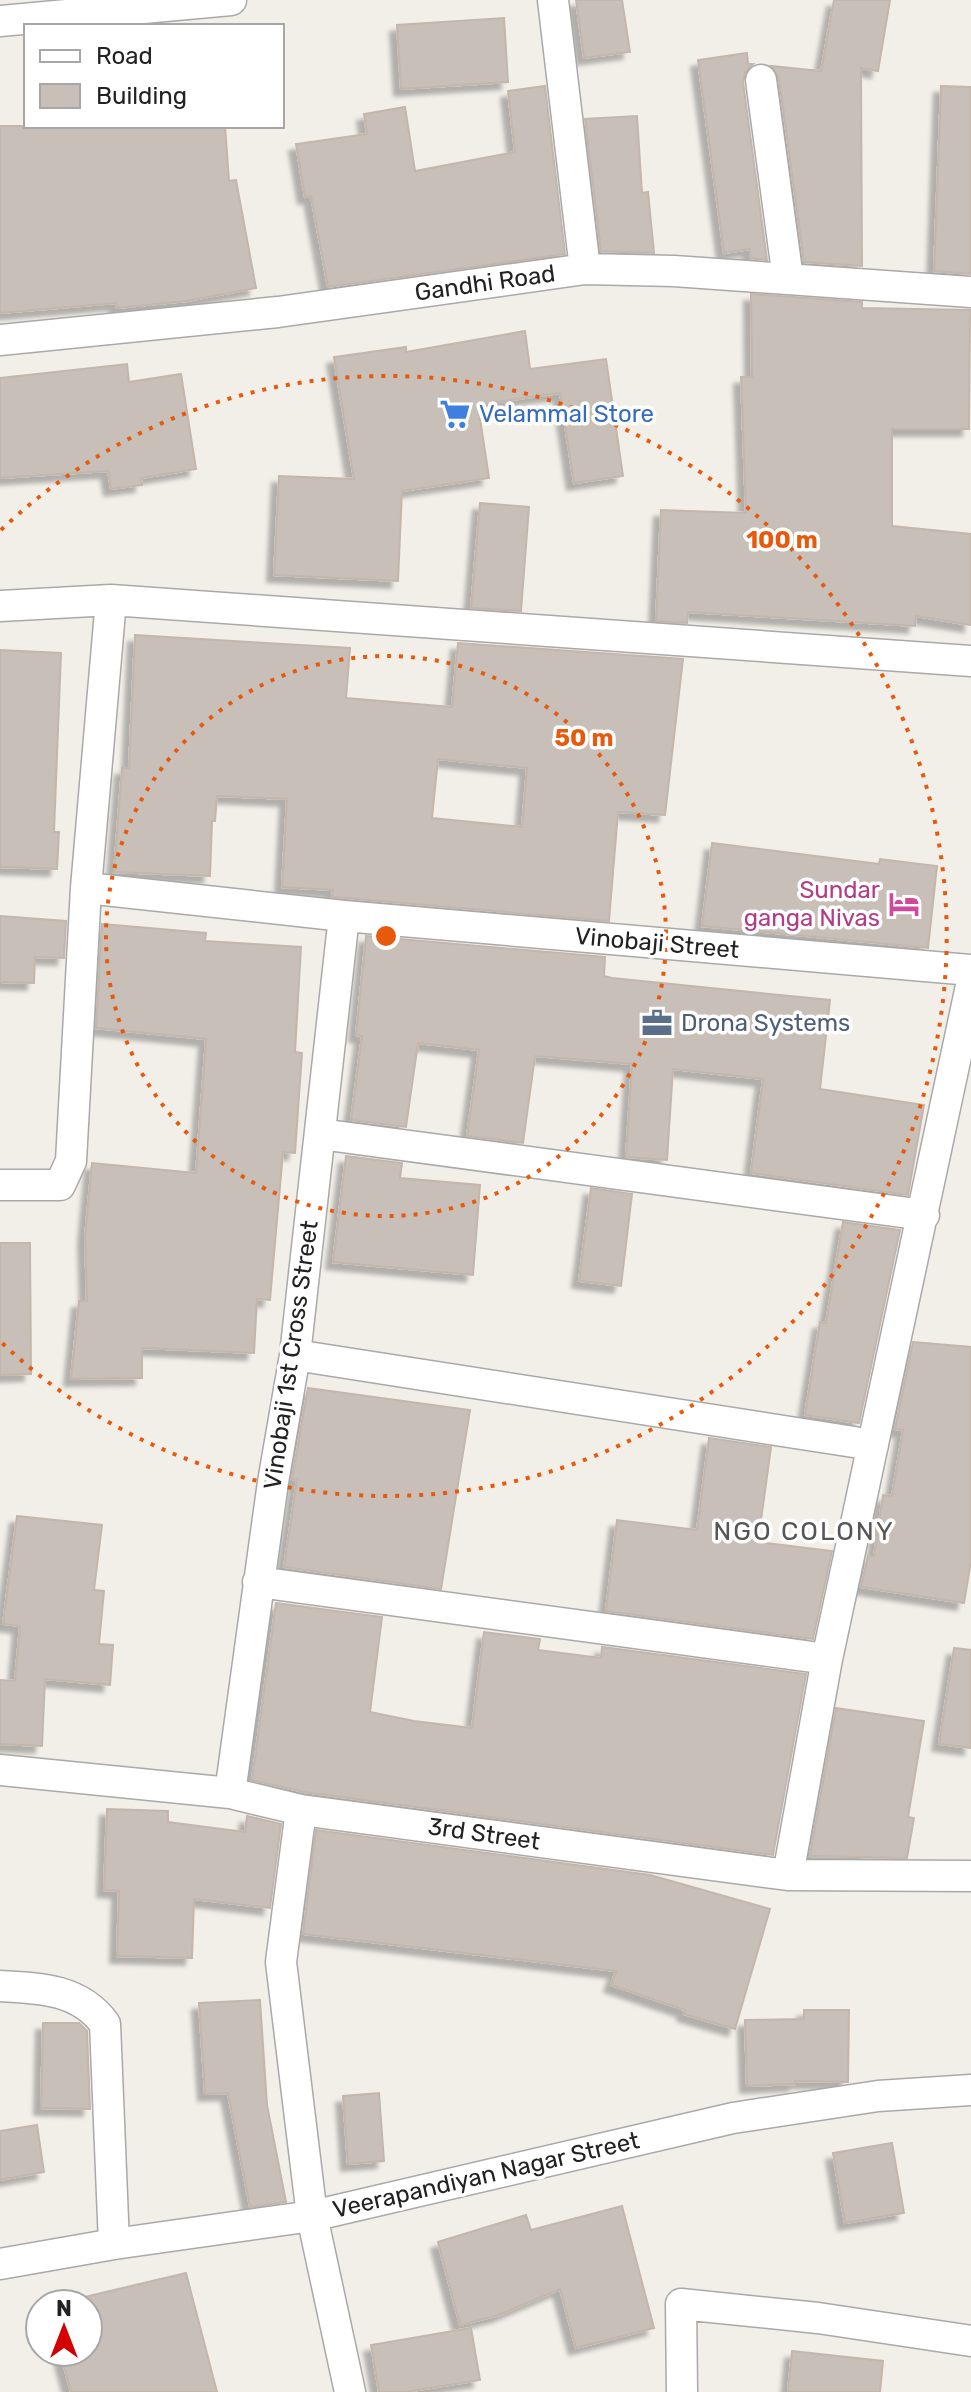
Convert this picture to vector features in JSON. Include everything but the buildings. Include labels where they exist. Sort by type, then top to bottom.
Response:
[{"type":"street","points":[[0,21],[231,0]]},
{"type":"street","points":[[553,0],[585,269]]},
{"type":"street","points":[[761,80],[788,279]]},
{"type":"street","name":"Gandhi Road","points":[[0,340],[278,312],[585,269],[971,292]]},
{"type":"street","points":[[0,1185],[60,1185],[71,1161],[86,888],[111,600]]},
{"type":"street","points":[[0,606],[111,600],[971,661]]},
{"type":"street","name":"Vinobaji Street","points":[[86,888],[344,916],[971,970]]},
{"type":"street","name":"Vinobaji 1st Cross Street","points":[[230,1793],[258,1582],[295,1355],[344,916]]},
{"type":"street","points":[[788,1875],[827,1659],[971,986]]},
{"type":"street","points":[[320,1134],[924,1215]]},
{"type":"street","points":[[295,1355],[873,1445]]},
{"type":"street","points":[[258,1582],[827,1659]]},
{"type":"street","name":"3rd Street","points":[[0,1770],[230,1793],[301,1810],[788,1875],[971,1876]]},
{"type":"street","points":[[301,1810],[281,1962],[312,2216],[350,2392]]},
{"type":"street","points":[[0,1986],[35,1988],[83,2000],[105,2024],[114,2244]]},
{"type":"street","name":"Veerapandiyan Nagar Street","points":[[0,2264],[114,2244],[312,2216],[733,2118],[878,2096],[971,2090]]},
{"type":"street","points":[[682,2392],[681,2304],[818,2318],[971,2341]]},
{"type":"place","name":"Velammal Store","points":[[455,414]]},
{"type":"place","name":"Sundar ganga Nivas","points":[[904,904]]},
{"type":"place","name":"Drona Systems","points":[[657,1023]]},
{"type":"district","name":"NGO COLONY","points":[[804,1531]]}]
